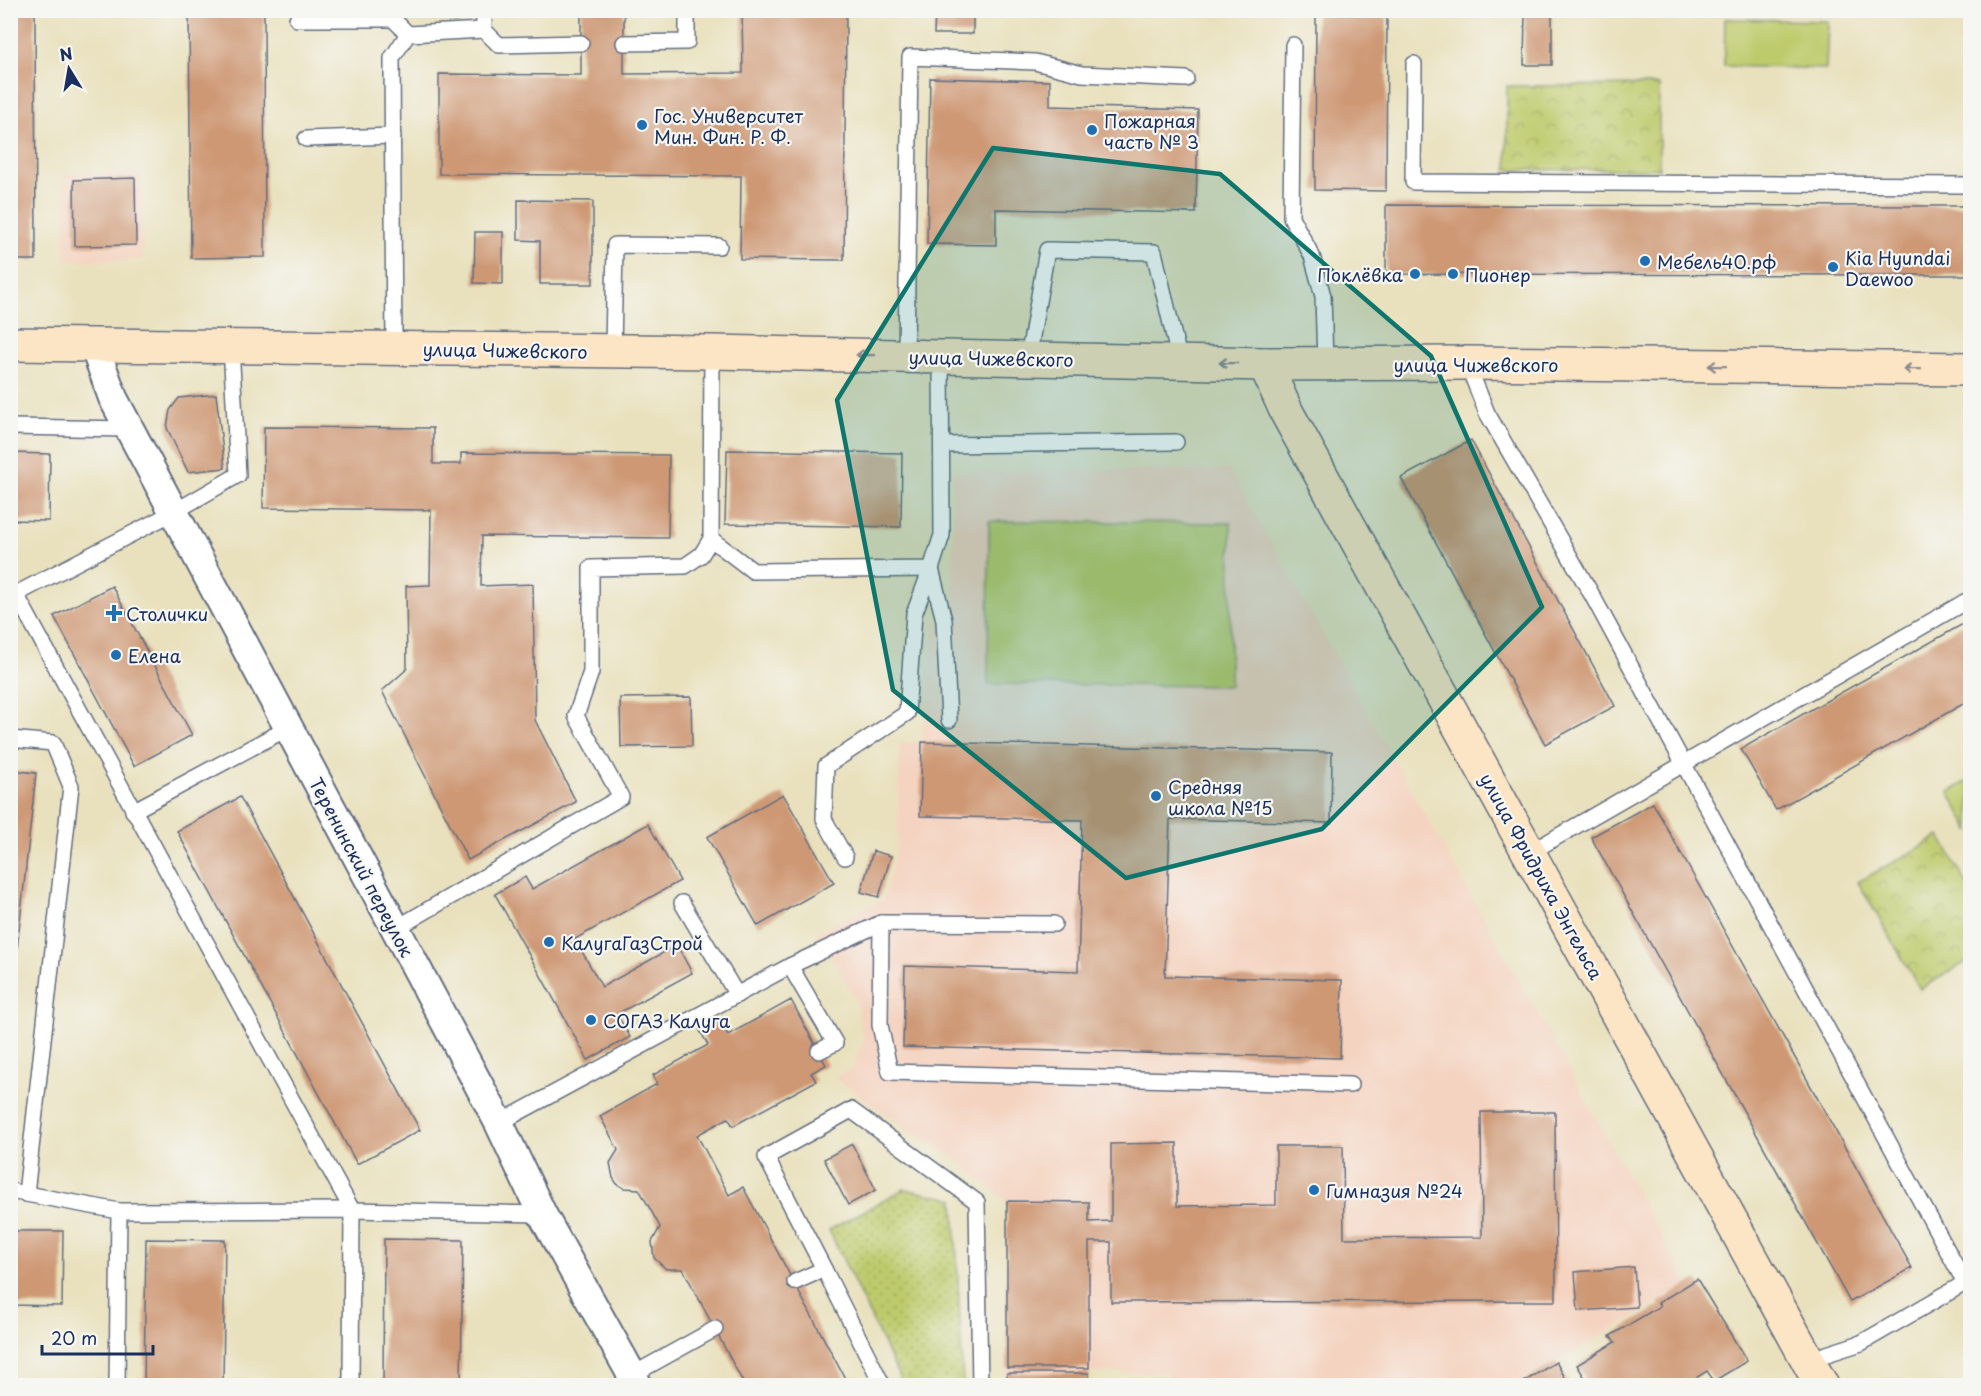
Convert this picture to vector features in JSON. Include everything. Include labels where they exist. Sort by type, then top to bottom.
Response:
[{"type":"street","name":"улица Чижевского","points":[[10,344],[712,352],[1265,364],[1467,363],[1971,369]]},
{"type":"street","name":"Теренинский переулок","points":[[94,345],[113,398],[500,1123],[542,1214],[635,1380]]},
{"type":"street","name":"улица Фридриха Энгельса","points":[[1265,364],[1287,413],[1815,1373]]},
{"type":"lane","points":[[484,10],[484,30]]},
{"type":"lane","points":[[624,43],[687,42],[687,10]]},
{"type":"lane","points":[[297,19],[393,18],[408,34],[484,30],[500,45],[581,44]]},
{"type":"lane","points":[[394,348],[392,58],[408,34]]},
{"type":"lane","points":[[1293,45],[1291,217],[1312,256],[1323,296],[1325,363]]},
{"type":"lane","points":[[906,356],[910,57],[1035,62],[1082,74],[1186,79]]},
{"type":"lane","points":[[1414,64],[1413,182],[1971,184]]},
{"type":"lane","points":[[306,139],[393,136]]},
{"type":"lane","points":[[613,351],[615,245],[719,246]]},
{"type":"lane","points":[[1028,358],[1047,250],[1154,252],[1180,362]]},
{"type":"lane","points":[[231,346],[238,475],[174,512],[16,594],[352,1210],[351,1386]]},
{"type":"lane","points":[[395,930],[621,797],[576,716],[591,672],[591,568],[684,566],[701,555],[711,539],[712,352]]},
{"type":"lane","points":[[845,857],[825,819],[826,766],[907,713],[914,614],[932,569],[942,535],[941,356]]},
{"type":"lane","points":[[1467,363],[1487,414],[1592,595],[1968,1282],[1861,1343],[1815,1373]]},
{"type":"lane","points":[[10,427],[130,429]]},
{"type":"lane","points":[[942,445],[1176,442]]},
{"type":"lane","points":[[711,539],[753,571],[932,569]]},
{"type":"lane","points":[[932,569],[944,620],[950,720]]},
{"type":"lane","points":[[1529,853],[1971,599]]},
{"type":"lane","points":[[133,811],[288,728]]},
{"type":"lane","points":[[10,739],[53,743],[71,786],[18,1193],[119,1211],[352,1210],[542,1214]]},
{"type":"lane","points":[[681,903],[737,995]]},
{"type":"lane","points":[[500,1123],[790,966],[881,923],[1054,924]]},
{"type":"lane","points":[[881,923],[880,1025],[890,1072],[1350,1085]]},
{"type":"lane","points":[[790,966],[835,1042],[819,1051]]},
{"type":"lane","points":[[883,1386],[766,1157],[851,1110],[977,1202],[980,1386]]},
{"type":"lane","points":[[117,1386],[119,1211]]},
{"type":"lane","points":[[795,1282],[824,1269]]},
{"type":"lane","points":[[635,1380],[715,1329]]},
{"type":"highlighted area","points":[[993,148],[1220,174],[1431,356],[1542,607],[1322,829],[1126,878],[893,690],[837,400]]},
{"type":"shaded area","points":[[141,173],[143,260],[66,261],[64,174]]},
{"type":"shaded area","name":"Средняя школа №15","points":[[1229,469],[1538,1014],[1688,1285],[1517,1385],[1167,1386],[1167,1372],[1007,1373],[1007,1201],[952,1156],[908,1129],[833,1077],[852,1069],[864,1041],[855,997],[817,933],[884,899],[897,847],[900,744],[922,742],[935,622],[954,618],[952,472]]},
{"type":"green space","points":[[1725,19],[1828,21],[1826,69],[1724,66]]},
{"type":"green space","points":[[1659,85],[1659,169],[1507,170],[1507,86]]},
{"type":"green space","points":[[989,521],[1231,523],[1230,686],[988,684]]},
{"type":"green space","points":[[1970,780],[1970,831],[1949,792]]},
{"type":"green space","points":[[1940,836],[1970,889],[1970,960],[1920,989],[1858,882]]},
{"type":"green space","points":[[904,1189],[954,1199],[963,1385],[903,1385],[829,1230]]},
{"type":"building","points":[[10,10],[35,10],[36,260],[10,260]]},
{"type":"building","points":[[189,10],[264,10],[265,257],[191,258]]},
{"type":"building","name":"Гос. Университет Мин. Фин. Р. Ф.","points":[[581,10],[624,10],[624,74],[743,73],[742,10],[846,10],[844,260],[740,259],[741,176],[439,174],[439,74],[581,75]]},
{"type":"building","points":[[935,11],[973,12],[973,34],[934,34]]},
{"type":"building","points":[[1525,13],[1552,13],[1552,65],[1524,65]]},
{"type":"building","points":[[1316,14],[1387,15],[1386,191],[1315,190]]},
{"type":"building","points":[[930,78],[1050,81],[1050,106],[1198,110],[1196,213],[996,209],[996,245],[927,244]]},
{"type":"building","points":[[135,178],[136,245],[75,246],[74,180]]},
{"type":"building","points":[[518,200],[593,201],[593,284],[540,284],[540,241],[518,240]]},
{"type":"building","points":[[1386,205],[1970,206],[1970,275],[1386,274]]},
{"type":"building","points":[[475,232],[503,232],[503,284],[474,283]]},
{"type":"building","points":[[216,394],[225,468],[188,472],[167,428],[170,410],[179,398]]},
{"type":"building","points":[[264,427],[433,428],[433,464],[461,464],[461,453],[669,455],[668,538],[482,536],[481,586],[533,584],[535,720],[576,802],[468,860],[382,691],[407,669],[406,586],[430,585],[431,510],[263,508]]},
{"type":"building","points":[[1471,440],[1615,706],[1545,744],[1401,478]]},
{"type":"building","points":[[727,450],[902,453],[901,527],[725,524]]},
{"type":"building","points":[[10,453],[50,454],[49,521],[10,520]]},
{"type":"building","points":[[112,586],[192,735],[134,766],[54,616]]},
{"type":"building","points":[[1970,620],[1970,700],[1776,810],[1741,749]]},
{"type":"building","points":[[691,697],[692,746],[621,747],[620,698]]},
{"type":"building","points":[[922,742],[1332,752],[1331,823],[1170,819],[1165,976],[1342,980],[1340,1058],[903,1047],[905,966],[1078,971],[1082,820],[920,816]]},
{"type":"building","points":[[10,770],[36,773],[12,996],[10,996]]},
{"type":"building","points":[[783,794],[834,883],[758,926],[707,837]]},
{"type":"building","points":[[240,797],[420,1130],[357,1164],[177,831]]},
{"type":"building","points":[[1653,803],[1912,1268],[1850,1302],[1591,837]]},
{"type":"building","name":"КалугаГазСтрой","points":[[648,824],[680,881],[575,939],[602,987],[677,945],[692,973],[617,1014],[630,1037],[588,1060],[495,894],[525,877],[532,889]]},
{"type":"building","points":[[873,851],[891,856],[879,897],[861,892]]},
{"type":"building","points":[[791,1000],[826,1065],[811,1073],[816,1081],[733,1126],[728,1118],[697,1135],[729,1195],[743,1187],[849,1386],[745,1386],[683,1269],[666,1269],[654,1258],[652,1242],[660,1227],[639,1189],[624,1188],[613,1178],[610,1163],[618,1150],[600,1116],[657,1084],[653,1075],[708,1045],[699,1029],[719,1019],[728,1035]]},
{"type":"building","points":[[1481,1112],[1555,1112],[1556,1301],[1111,1302],[1111,1242],[1089,1242],[1089,1368],[1007,1368],[1007,1201],[1089,1202],[1089,1222],[1111,1221],[1111,1144],[1177,1143],[1177,1206],[1276,1205],[1276,1146],[1343,1146],[1344,1238],[1482,1237]]},
{"type":"building","points":[[852,1144],[876,1190],[848,1205],[824,1159]]},
{"type":"building","points":[[10,1231],[63,1231],[62,1306],[10,1305]]},
{"type":"building","points":[[146,1239],[225,1240],[223,1386],[144,1386]]},
{"type":"building","points":[[384,1239],[463,1240],[461,1386],[383,1386]]},
{"type":"building","points":[[1634,1267],[1637,1307],[1578,1311],[1575,1272]]},
{"type":"building","points":[[1697,1279],[1747,1361],[1714,1381],[1707,1371],[1683,1386],[1573,1386],[1585,1378],[1577,1365],[1615,1342],[1610,1336],[1660,1306],[1658,1303]]},
{"type":"building","points":[[1556,1362],[1570,1386],[1517,1386]]},
{"type":"building","points":[[1007,1373],[1089,1373],[1089,1386],[1007,1386]]},
{"type":"place","name":"Гос. Университет Мин. Фин. Р. Ф.","points":[[642,125]]},
{"type":"place","name":"Пожарная часть № 3","points":[[1092,130]]},
{"type":"place","name":"Мебель40.рф","points":[[1645,261]]},
{"type":"place","name":"Kia Hyundai Daewoo","points":[[1833,267]]},
{"type":"place","name":"Поклёвка","points":[[1415,274]]},
{"type":"place","name":"Пионер","points":[[1453,274]]},
{"type":"place","name":"Столички","points":[[114,613]]},
{"type":"place","name":"Елена","points":[[116,655]]},
{"type":"place","name":"Средняя школа №15","points":[[1156,796]]},
{"type":"place","name":"КалугаГазСтрой","points":[[549,942]]},
{"type":"place","name":"СОГАЗ Калуга","points":[[591,1020]]},
{"type":"place","name":"Гимназия №24","points":[[1314,1190]]}]
